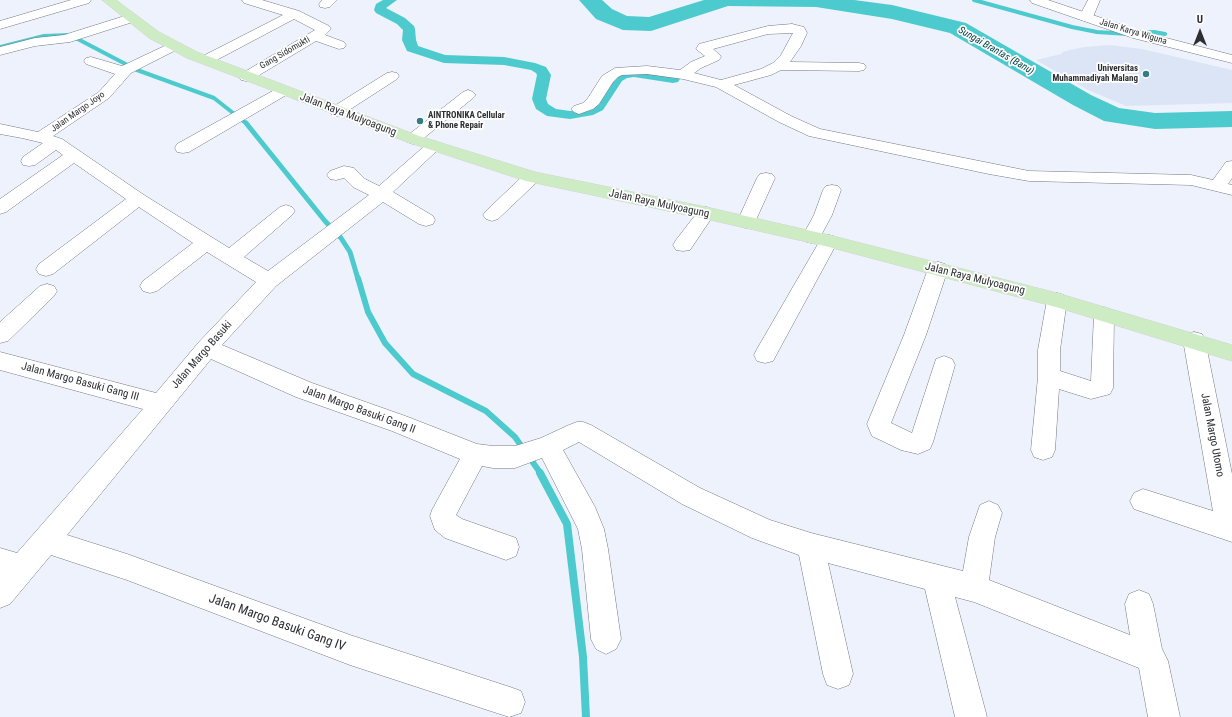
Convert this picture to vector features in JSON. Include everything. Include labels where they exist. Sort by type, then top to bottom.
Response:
[{"type":"main road","name":"Jalan Raya Mulyoagung","points":[[108,0],[131,18],[173,46],[246,77],[413,139],[532,177],[706,213],[829,241],[1057,300],[1194,340],[1232,353]]},
{"type":"street","points":[[0,25],[85,0]]},
{"type":"street","points":[[248,0],[294,14],[340,45]]},
{"type":"street","points":[[270,6],[283,0]]},
{"type":"street","name":"Jalan Karya Wiguna","points":[[1036,0],[1133,33],[1232,59]]},
{"type":"street","points":[[1086,17],[1094,0]]},
{"type":"street","points":[[206,60],[294,14]]},
{"type":"street","points":[[0,51],[35,42],[65,38],[131,18]]},
{"type":"street","points":[[683,75],[696,66],[714,57],[713,54],[703,49],[704,47],[768,30],[792,28],[799,30],[800,33],[790,52],[778,66],[766,72],[721,84]]},
{"type":"street","name":"Gang Sidomukti","points":[[246,77],[320,32]]},
{"type":"street","name":"Jalan Margo Joyo","points":[[29,161],[48,140],[104,95],[128,69],[173,46]]},
{"type":"street","points":[[91,61],[128,69]]},
{"type":"street","points":[[778,66],[859,67]]},
{"type":"street","points":[[579,110],[588,106],[594,101],[607,79],[620,71],[647,70],[683,75],[721,84],[785,119],[815,133],[1029,176],[1191,180],[1225,187],[1232,166]]},
{"type":"street","points":[[337,111],[392,76]]},
{"type":"street","points":[[183,148],[238,115],[283,91]]},
{"type":"street","points":[[413,139],[468,95]]},
{"type":"street","points":[[2,130],[48,140],[74,155],[206,244],[270,281]]},
{"type":"street","name":"Jalan Margo Basuki","points":[[0,594],[12,565],[46,541],[207,348],[270,281],[381,194],[434,146]]},
{"type":"street","points":[[1,207],[74,155]]},
{"type":"street","points":[[336,175],[344,171],[348,172],[359,183],[426,220]]},
{"type":"street","points":[[492,215],[532,177]]},
{"type":"street","points":[[746,222],[766,178]]},
{"type":"street","points":[[811,237],[823,215],[832,190]]},
{"type":"street","points":[[46,269],[138,199]]},
{"type":"street","points":[[230,258],[286,211]]},
{"type":"street","points":[[683,245],[706,213]]},
{"type":"street","points":[[765,355],[829,241]]},
{"type":"street","points":[[150,286],[206,244]]},
{"type":"street","points":[[938,269],[915,335],[879,424],[882,430],[910,443],[918,444],[921,442],[944,365]]},
{"type":"street","points":[[0,335],[46,291]]},
{"type":"street","points":[[1043,450],[1050,350],[1057,300]]},
{"type":"street","points":[[1049,377],[1092,390],[1102,388],[1104,314]]},
{"type":"street","name":"Jalan Margo Utomo","points":[[1194,340],[1231,529]]},
{"type":"street","name":"Jalan Margo Basuki Gang II","points":[[207,348],[304,390],[400,424],[476,454],[493,457],[515,457],[546,447],[577,432],[583,432],[691,496],[724,512],[786,538],[811,546]]},
{"type":"street","name":"Jalan Margo Basuki Gang III","points":[[2,365],[161,404]]},
{"type":"street","points":[[546,447],[586,516],[591,529],[595,549],[606,639]]},
{"type":"street","points":[[476,454],[445,510],[443,516],[444,521],[454,529],[506,547]]},
{"type":"street","points":[[1143,501],[1231,529]]},
{"type":"street","points":[[974,588],[982,537],[989,513]]},
{"type":"street","name":"Jalan Margo Basuki Gang IV","points":[[46,541],[127,567],[350,650],[510,702]]},
{"type":"street","points":[[838,674],[811,546],[974,588],[1149,657],[1153,661],[1164,717]]},
{"type":"street","points":[[936,578],[971,717]]},
{"type":"street","points":[[1139,604],[1149,657]]},
{"type":"shaded area","name":"Universitas Muhammadiyah Malang","points":[[1110,45],[1142,49],[1232,70],[1232,103],[1126,106],[1086,89],[1036,60],[1061,54],[1070,50]]},
{"type":"waterway","points":[[391,0],[380,7],[380,10],[401,21],[409,29],[409,40],[412,48],[444,59],[504,61],[535,67],[541,70],[544,75],[539,99],[541,106],[552,113],[570,115],[588,112],[598,107],[617,78],[623,74],[634,73],[673,79]]},
{"type":"waterway","name":"Sungai Brantas (Banu)","points":[[590,0],[604,14],[623,23],[651,24],[726,0]]},
{"type":"waterway","name":"Sungai Brantas (Banu)","points":[[728,0],[816,1],[892,12],[958,28],[1082,100],[1113,115],[1155,121],[1232,119]]},
{"type":"waterway","points":[[974,0],[1072,27],[1097,32],[1128,34]]},
{"type":"waterway","points":[[1139,33],[1154,32],[1165,34]]},
{"type":"waterway","points":[[0,47],[44,36],[70,35],[137,70],[214,98],[246,124]]},
{"type":"waterway","points":[[246,124],[325,221],[341,238],[350,252],[358,279]]},
{"type":"waterway","points":[[358,278],[368,312],[385,343],[413,374],[486,411],[515,437],[541,474]]},
{"type":"waterway","points":[[540,473],[567,524],[583,657],[586,717]]},
{"type":"place","name":"Universitas Muhammadiyah Malang","points":[[1146,74]]},
{"type":"place","name":"AINTRONIKA Cellular & Phone Repair","points":[[420,121]]}]
